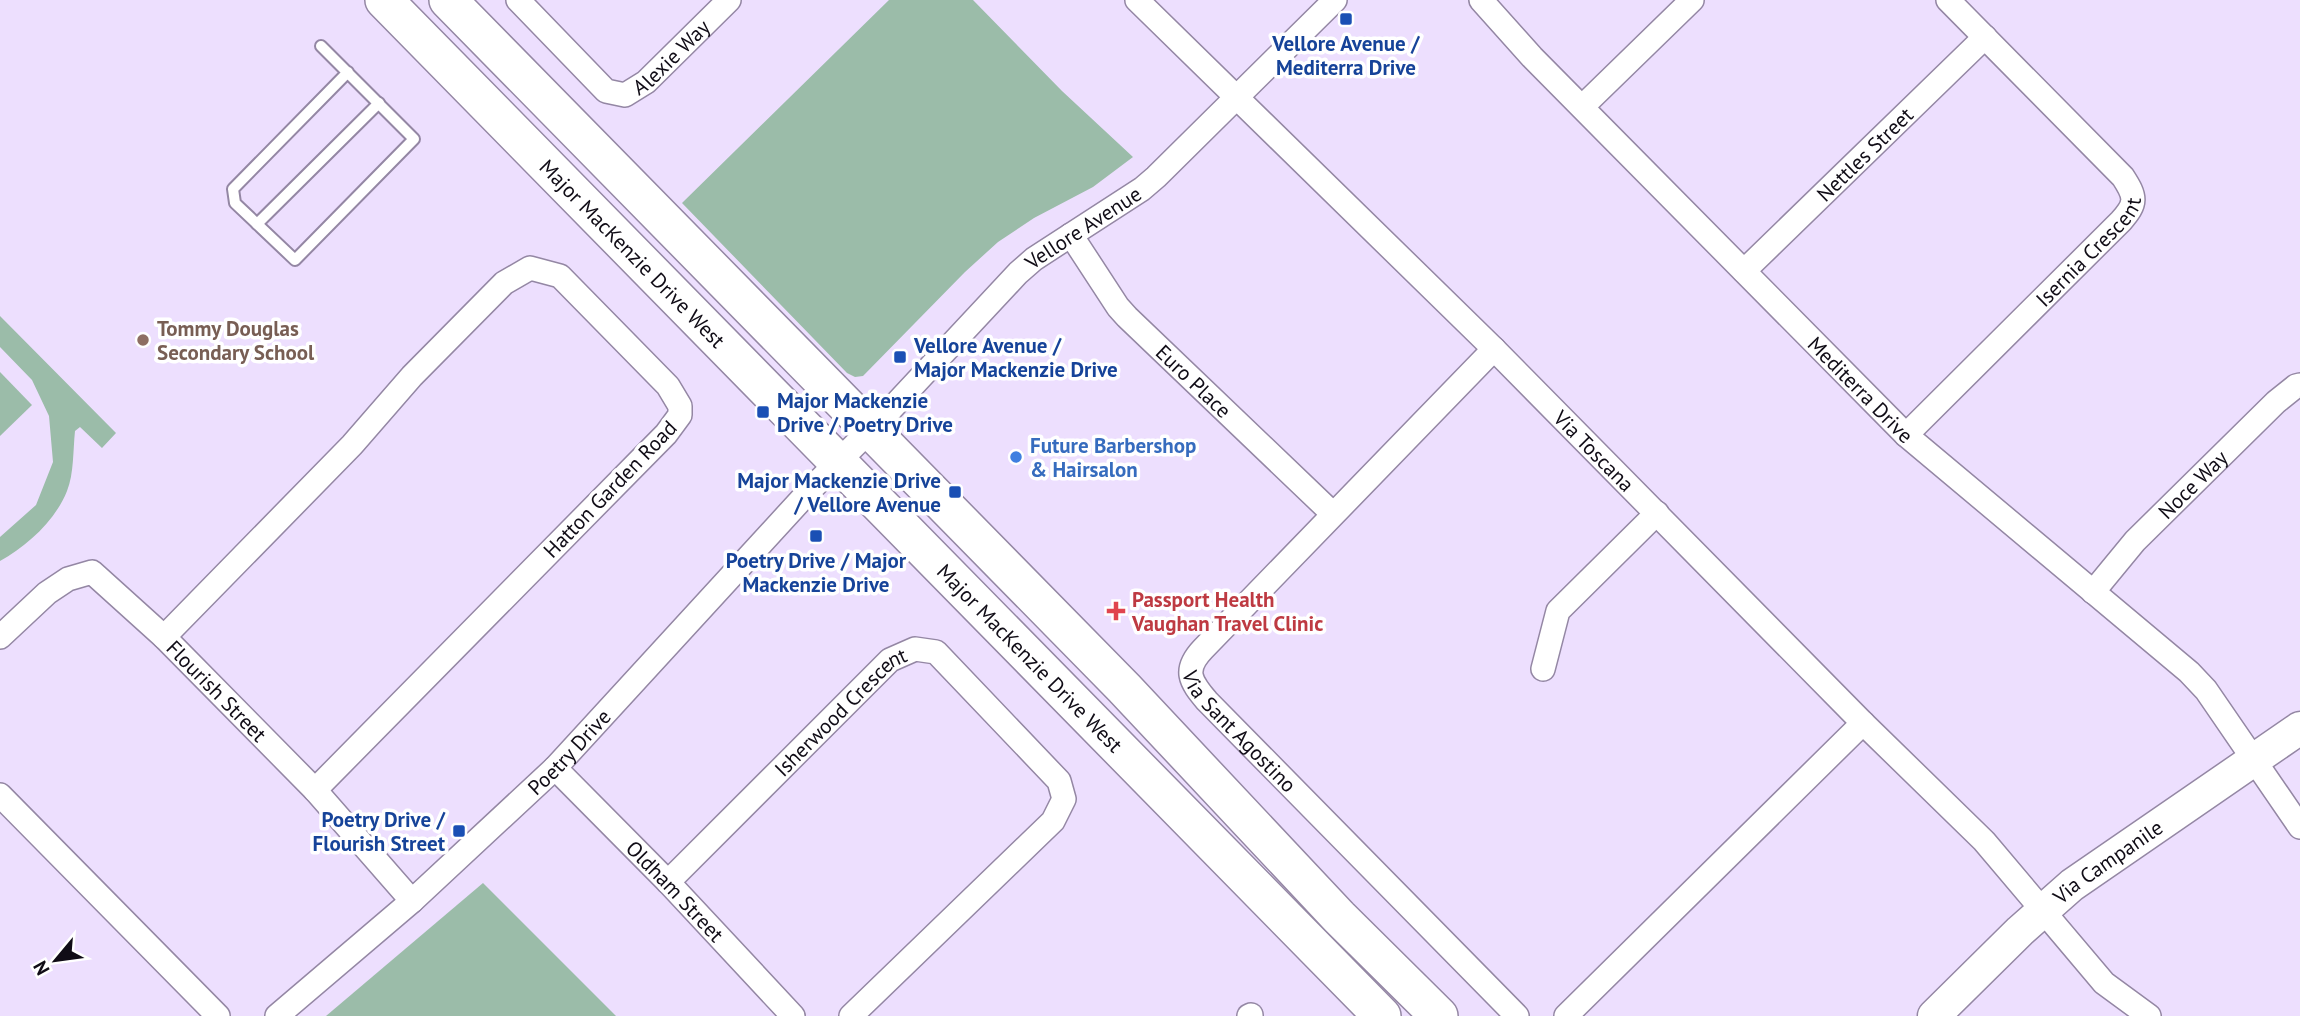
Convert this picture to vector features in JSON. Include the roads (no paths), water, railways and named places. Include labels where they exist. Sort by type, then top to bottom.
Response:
[{"type":"main road","name":"Major MacKenzie Drive West","points":[[384,0],[1382,1016]]},
{"type":"main road","points":[[448,0],[1124,688],[1339,917],[1439,1016]]},
{"type":"street","name":"Alexie Way","points":[[518,0],[606,91],[625,95],[646,82],[729,0]]},
{"type":"street","name":"Via Toscana","points":[[1137,0],[1494,349],[1863,723],[1984,841],[2104,983],[2149,1016]]},
{"type":"street","name":"Vellore Avenue","points":[[838,462],[1018,273],[1149,183],[1335,0]]},
{"type":"street","name":"Mediterra Drive","points":[[1481,0],[1532,57],[1906,435],[2189,672],[2206,690],[2300,827]]},
{"type":"street","points":[[1582,107],[1692,0]]},
{"type":"street","name":"Isernia Crescent","points":[[1906,435],[2121,222],[2131,210],[2134,200],[2123,177],[1948,0]]},
{"type":"street","name":"Nettles Street","points":[[1744,271],[1984,37]]},
{"type":"street","name":"Euro Place","points":[[1071,235],[1127,317],[1333,514]]},
{"type":"street","name":"Hatton Garden Road","points":[[164,637],[352,445],[412,376],[504,283],[530,268],[560,276],[668,386],[680,406],[680,415],[666,434],[316,790]]},
{"type":"street","name":"Via Sant Agostino","points":[[1494,349],[1190,664],[1196,688],[1207,701],[1517,1016]]},
{"type":"street","name":"Noce Way","points":[[2093,592],[2144,531],[2276,402],[2300,385]]},
{"type":"street","name":"Poetry Drive","points":[[277,1016],[412,901],[555,768],[838,462]]},
{"type":"street","points":[[1543,669],[1558,611],[1657,513]]},
{"type":"street","name":"Flourish Street","points":[[0,637],[47,593],[68,579],[92,572],[164,637],[316,790],[412,901]]},
{"type":"street","name":"Isherwood Crescent","points":[[668,882],[890,660],[915,649],[936,652],[1059,781],[1065,799],[1053,821],[851,1016]]},
{"type":"street","points":[[1566,1016],[1863,723]]},
{"type":"street","name":"Via Campanile","points":[[1934,1016],[2020,931],[2073,885],[2300,728]]},
{"type":"street","name":"Oldham Street","points":[[555,768],[668,882],[793,1016]]},
{"type":"street","points":[[0,795],[218,1016]]},
{"type":"lane","points":[[321,46],[348,72],[379,103],[414,139],[295,260],[235,202],[233,189],[348,72]]},
{"type":"lane","points":[[257,223],[379,103]]},
{"type":"place","name":"Vellore Avenue / Mediterra Drive","points":[[1346,19]]},
{"type":"place","name":"Tommy Douglas Secondary School","points":[[143,340]]},
{"type":"place","name":"Vellore Avenue / Major Mackenzie Drive","points":[[900,357]]},
{"type":"place","name":"Major Mackenzie Drive / Poetry Drive","points":[[763,412]]},
{"type":"place","name":"Future Barbershop & Hairsalon","points":[[1016,457]]},
{"type":"place","name":"Major Mackenzie Drive / Vellore Avenue","points":[[955,492]]},
{"type":"place","name":"Poetry Drive / Major Mackenzie Drive","points":[[816,536]]},
{"type":"place","name":"Passport Health Vaughan Travel Clinic","points":[[1116,611]]},
{"type":"place","name":"Poetry Drive / Flourish Street","points":[[459,831]]}]
